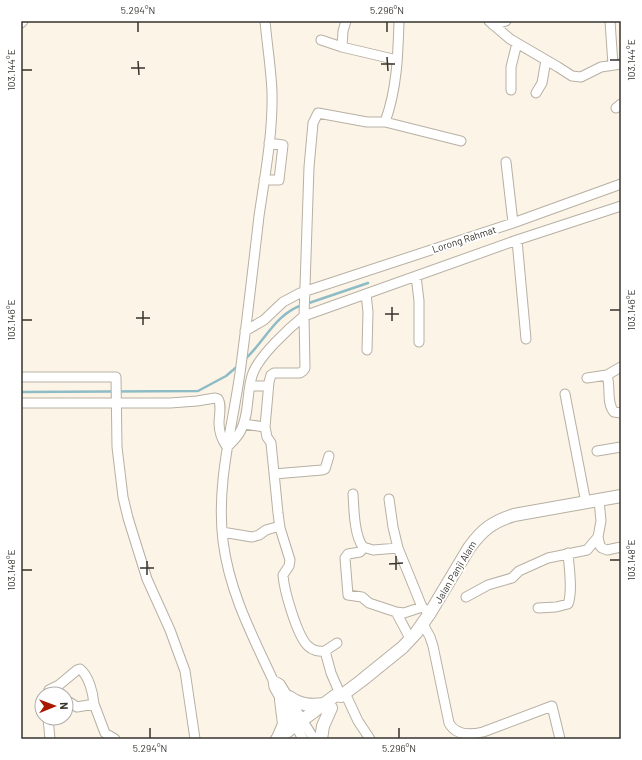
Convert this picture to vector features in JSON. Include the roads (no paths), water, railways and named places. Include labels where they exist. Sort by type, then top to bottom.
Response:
[{"type":"main road","name":"Jalan Panji Alam","points":[[294,732],[328,706],[339,702],[343,694],[411,640],[423,624],[426,610],[477,537],[490,525],[514,515],[621,496]]},
{"type":"main road","points":[[294,732],[284,724],[285,699],[305,705],[328,706],[321,739]]},
{"type":"street","points":[[265,21],[272,91],[269,143],[240,374],[227,447],[221,504],[222,532],[229,575],[236,598],[248,627],[274,680],[274,687],[285,699],[294,732],[314,739]]},
{"type":"street","points":[[342,47],[343,31],[346,21]]},
{"type":"street","points":[[385,122],[393,94],[397,60],[399,21]]},
{"type":"street","points":[[491,23],[506,21]]},
{"type":"street","points":[[491,23],[517,43],[569,75],[578,78],[601,67],[619,65],[610,21]]},
{"type":"street","points":[[321,40],[342,47],[397,60]]},
{"type":"street","points":[[511,90],[511,67],[517,43]]},
{"type":"street","points":[[536,93],[542,83],[546,60]]},
{"type":"street","points":[[337,643],[325,651],[311,648],[304,642],[290,607],[283,575],[289,566],[290,560],[280,526],[271,443],[267,437],[265,428],[270,378],[274,373],[300,373],[304,370],[304,314],[306,292],[309,167],[313,123],[318,112],[367,122],[385,122],[462,141]]},
{"type":"street","points":[[264,180],[279,180],[283,145],[269,143]]},
{"type":"street","points":[[506,162],[513,223]]},
{"type":"street","name":"Lorong Rahmat","points":[[245,331],[264,320],[283,302],[297,294],[513,223],[621,184]]},
{"type":"street","points":[[227,447],[244,424],[252,374],[261,358],[304,314],[366,294],[517,240],[621,206]]},
{"type":"street","points":[[517,240],[526,339]]},
{"type":"street","points":[[416,276],[419,301],[419,342]]},
{"type":"street","points":[[366,294],[368,312],[367,350]]},
{"type":"street","points":[[587,378],[607,375],[621,367]]},
{"type":"street","points":[[607,375],[611,408],[614,412],[621,413]]},
{"type":"street","points":[[21,377],[116,377],[117,447],[123,497],[147,579],[170,630],[186,671],[195,739]]},
{"type":"street","points":[[250,386],[268,386]]},
{"type":"street","points":[[565,394],[586,503]]},
{"type":"street","points":[[21,403],[117,404],[188,402],[210,398],[218,399],[220,402],[220,434],[222,441],[227,447]]},
{"type":"street","points":[[244,424],[265,428]]},
{"type":"street","points":[[597,451],[621,448]]},
{"type":"street","points":[[274,474],[322,470],[324,469],[329,456]]},
{"type":"street","points":[[353,494],[355,521],[359,540],[364,547],[373,550],[398,548]]},
{"type":"street","points":[[364,547],[360,552],[348,554],[345,558],[348,594],[362,596],[369,603],[396,612],[426,610],[398,548],[389,499]]},
{"type":"street","points":[[466,597],[488,585],[512,578],[519,571],[548,558],[587,550],[598,537],[601,521],[599,500]]},
{"type":"street","points":[[222,532],[252,537],[259,535],[266,530],[280,526]]},
{"type":"street","points":[[598,537],[602,548],[607,550],[621,547]]},
{"type":"street","points":[[538,608],[556,607],[568,604],[570,580],[568,553]]},
{"type":"street","points":[[396,612],[411,640]]},
{"type":"street","points":[[423,624],[433,646],[449,723],[452,729],[458,732],[474,734],[484,732],[552,706],[560,739]]},
{"type":"street","points":[[325,651],[331,673],[370,739]]},
{"type":"street","points":[[59,685],[77,670],[80,669],[83,671],[90,684],[94,697],[94,704],[105,733],[115,739]]},
{"type":"street","points":[[74,705],[77,706],[94,704]]},
{"type":"street","points":[[49,726],[50,739]]},
{"type":"waterway","points":[[306,304],[368,283]]},
{"type":"waterway","points":[[244,360],[284,315],[292,309],[302,305]]},
{"type":"waterway","points":[[21,392],[198,391],[226,376],[239,365]]}]
